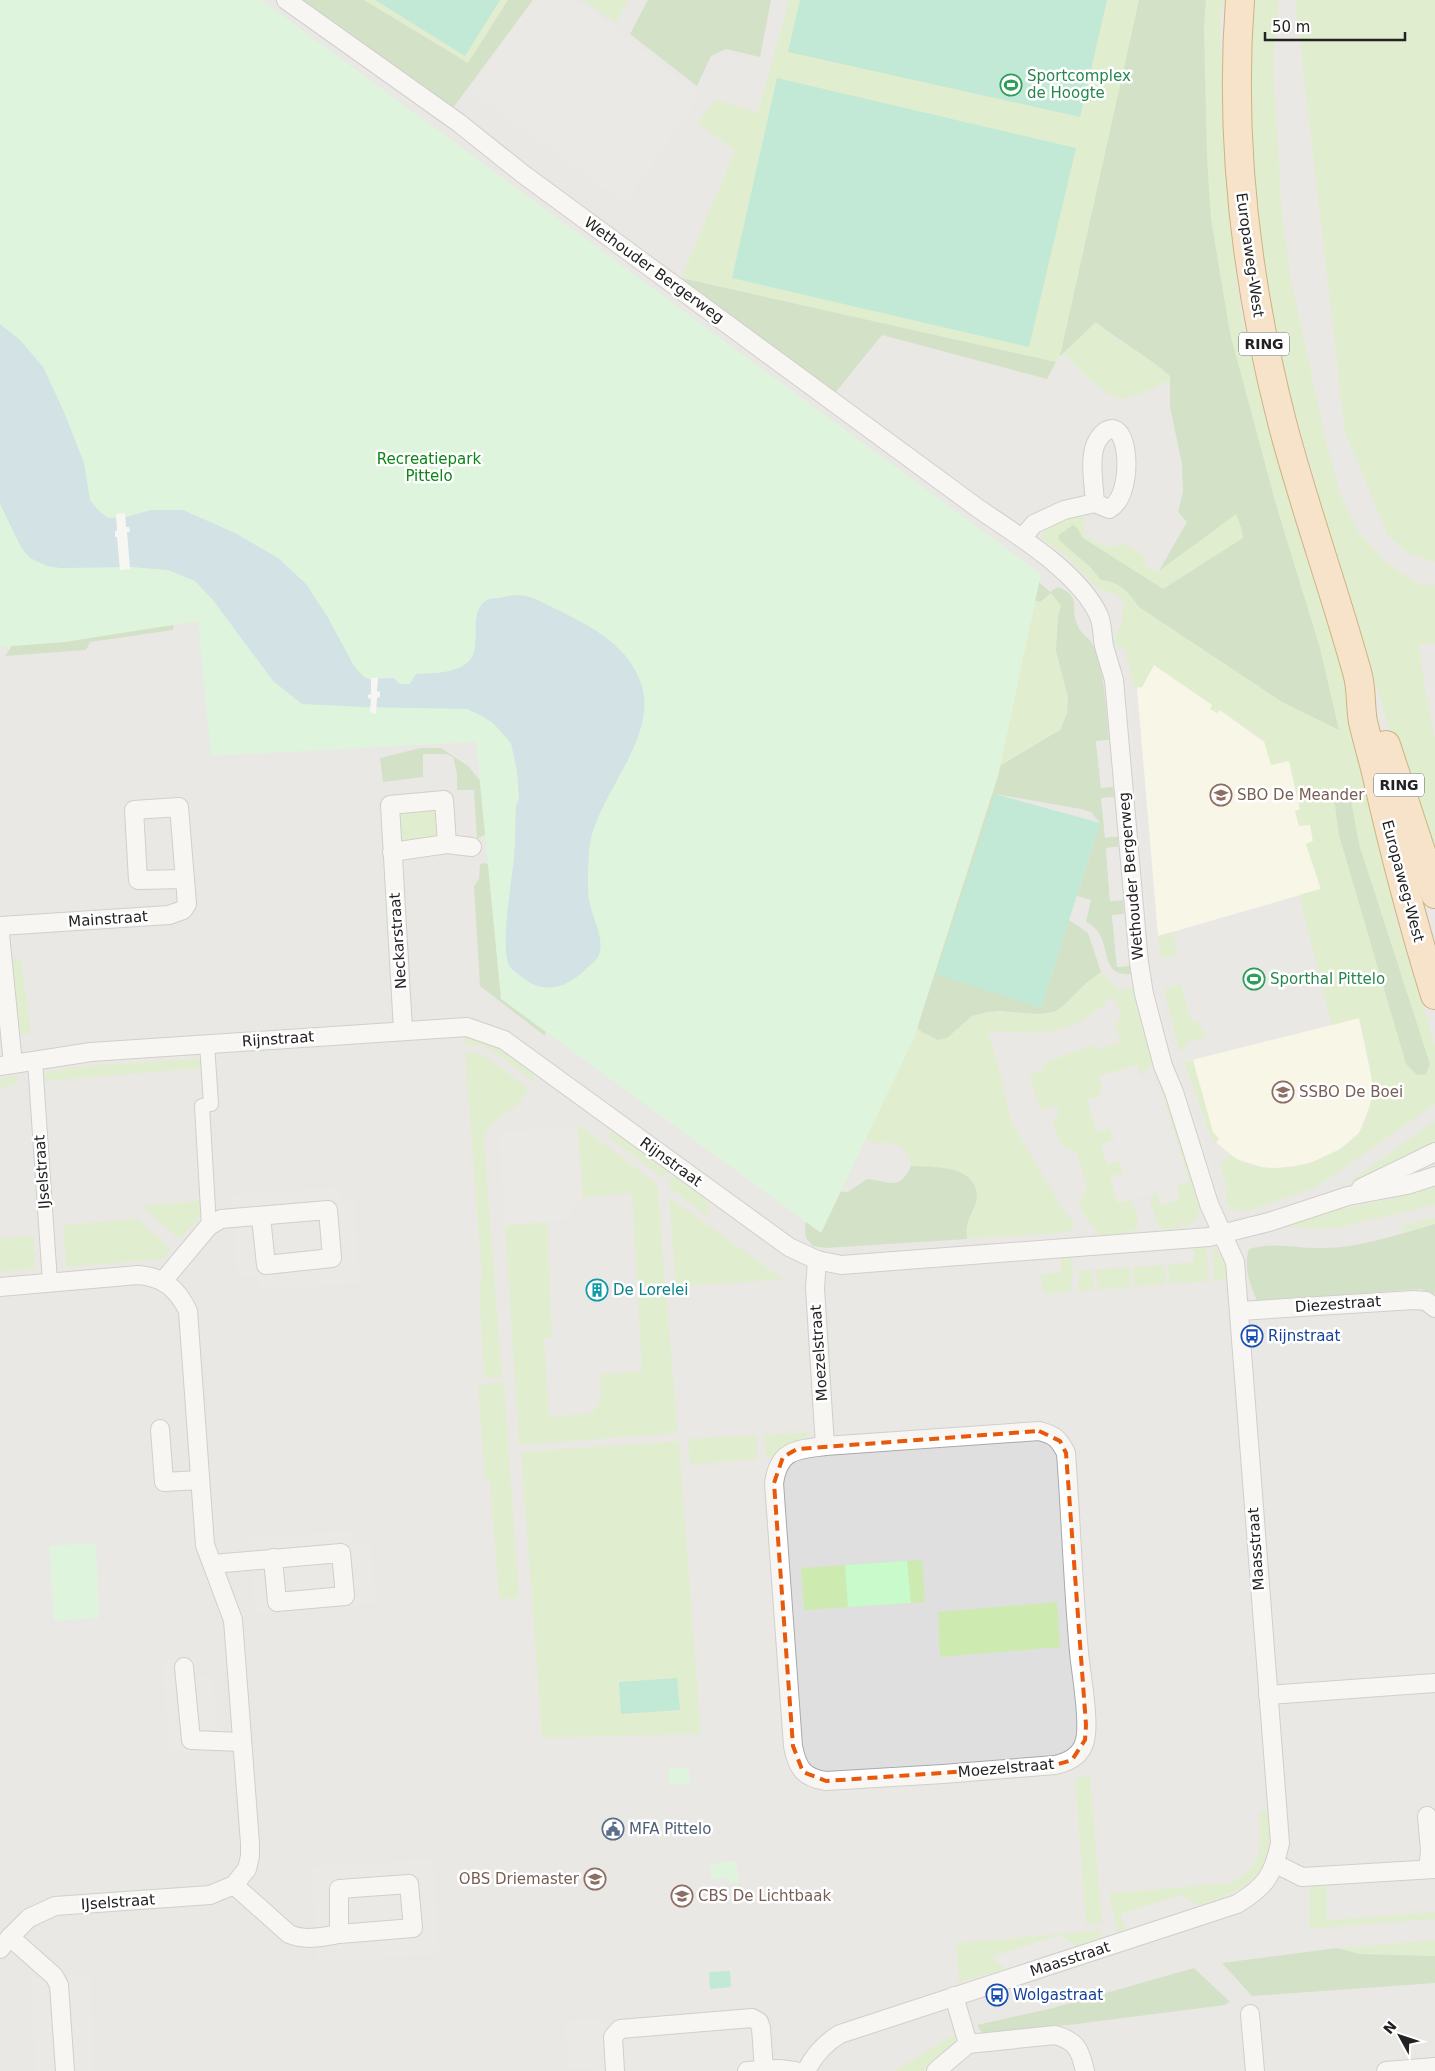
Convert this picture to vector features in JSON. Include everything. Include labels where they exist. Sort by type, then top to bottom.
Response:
[{"type":"main road","name":"Europaweg-West","points":[[1240,0],[1237,87],[1238,158],[1254,296],[1284,429],[1358,677],[1377,717],[1435,894]]},
{"type":"main road","name":"Europaweg-West","points":[[1358,677],[1363,721],[1390,834],[1411,916],[1435,995]]},
{"type":"street","name":"Wethouder Bergerweg","points":[[286,0],[459,123],[523,174],[979,509],[1022,538],[1070,578],[1099,617],[1104,646],[1114,680],[1139,963],[1144,994],[1163,1066],[1174,1092],[1209,1204],[1224,1234]]},
{"type":"street","points":[[1022,538],[1034,524],[1052,514],[1095,503]]},
{"type":"street","name":"Neckarstraat","points":[[403,1030],[390,805],[444,800],[447,844]]},
{"type":"street","name":"Mainstraat","points":[[0,926],[177,913],[183,910],[187,904],[185,879],[179,806],[134,810],[138,880],[185,879]]},
{"type":"street","points":[[392,852],[447,844],[472,847]]},
{"type":"street","points":[[0,934],[6,1065]]},
{"type":"street","name":"Rijnstraat","points":[[6,1065],[91,1052],[467,1027],[504,1040],[789,1248],[816,1260],[841,1265],[1224,1234],[1269,1222],[1348,1196],[1407,1185],[1435,1176]]},
{"type":"street","points":[[207,1044],[211,1104],[202,1106],[209,1226]]},
{"type":"street","name":"IJselstraat","points":[[35,1061],[50,1282]]},
{"type":"street","name":"Rijnstraat","points":[[1348,1196],[1398,1169],[1435,1152]]},
{"type":"street","points":[[163,1281],[209,1226],[221,1219],[328,1210],[332,1258],[266,1264],[261,1216]]},
{"type":"street","name":"Maasstraat","points":[[806,2071],[822,2048],[840,2034],[1237,1904],[1254,1894],[1267,1879],[1276,1864],[1280,1843],[1263,1645],[1240,1311],[1235,1262],[1224,1234]]},
{"type":"street","name":"Moezelstraat","points":[[816,1260],[815,1288],[825,1446]]},
{"type":"street","points":[[0,1286],[138,1275],[151,1276],[174,1288],[188,1311],[205,1545],[214,1564],[233,1620],[250,1856],[247,1869],[234,1885],[289,1934],[300,1938],[312,1938],[413,1928],[409,1884],[339,1889],[339,1934]]},
{"type":"street","name":"Diezestraat","points":[[1240,1311],[1414,1300],[1426,1301],[1435,1308]]},
{"type":"street","points":[[160,1429],[164,1482],[200,1480]]},
{"type":"street","name":"Moezelstraat","points":[[1039,1431],[1049,1434],[1060,1441],[1066,1454],[1079,1652],[1086,1725],[1085,1740],[1080,1751],[1072,1760],[1055,1765],[826,1781],[816,1780],[803,1772],[796,1762],[793,1746],[774,1483],[776,1469],[783,1457],[797,1449],[825,1446],[1039,1431]]},
{"type":"street","points":[[214,1564],[273,1558],[341,1553],[345,1596],[277,1602],[273,1558]]},
{"type":"street","points":[[184,1667],[191,1740],[242,1742]]},
{"type":"street","points":[[1268,1695],[1435,1683]]},
{"type":"street","points":[[1276,1864],[1302,1876],[1432,1869],[1427,1816]]},
{"type":"street","name":"IJselstraat","points":[[65,2071],[59,1985],[54,1976],[5,1943],[29,1918],[55,1906],[210,1895],[234,1885]]},
{"type":"street","points":[[954,1996],[968,2044]]},
{"type":"street","points":[[1250,2014],[1255,2071]]},
{"type":"street","points":[[615,2071],[613,2037],[620,2029],[752,2018],[759,2022],[761,2028],[756,2070],[796,2071]]},
{"type":"street","points":[[936,2071],[968,2044],[1055,2035],[1068,2039],[1080,2052],[1085,2071]]},
{"type":"street","points":[[1386,2071],[1435,2067]]},
{"type":"highlighted area","points":[[1039,1431],[1060,1441],[1066,1453],[1086,1725],[1085,1740],[1072,1760],[1055,1765],[826,1781],[803,1772],[793,1746],[774,1483],[783,1457],[797,1449]]},
{"type":"shaded area","points":[[0,0],[1435,0],[1435,2071],[0,2071]]},
{"type":"shaded area","points":[[533,0],[575,0],[701,94],[625,204],[468,90]]},
{"type":"shaded area","points":[[1115,653],[1122,657],[1130,702],[1151,949],[1146,956]]},
{"type":"shaded area","name":"SBO De Meander","points":[[1154,665],[1213,705],[1217,713],[1220,710],[1289,760],[1300,809],[1295,811],[1310,824],[1313,841],[1306,844],[1321,889],[1158,936],[1137,687],[1142,687]]},
{"type":"shaded area","points":[[1110,740],[1114,786],[1101,788],[1096,741]]},
{"type":"shaded area","points":[[1115,797],[1118,836],[1105,838],[1101,798]]},
{"type":"shaded area","points":[[1119,847],[1124,900],[1110,901],[1106,848]]},
{"type":"shaded area","points":[[1125,914],[1130,965],[1117,967],[1112,915]]},
{"type":"shaded area","points":[[1152,992],[1159,997],[1174,1054],[1170,1061]]},
{"type":"shaded area","name":"SSBO De Boei","points":[[1359,1018],[1372,1080],[1371,1103],[1359,1133],[1340,1149],[1306,1165],[1268,1169],[1236,1159],[1211,1138],[1184,1062]]},
{"type":"shaded area","points":[[1137,1065],[1141,1077],[1145,1078],[1147,1083],[1158,1080],[1189,1182],[1176,1186],[1180,1199],[1160,1205],[1157,1192],[1118,1203],[1110,1177],[1123,1173],[1120,1161],[1107,1165],[1101,1145],[1114,1140],[1110,1128],[1097,1132],[1087,1100],[1101,1096],[1099,1091],[1103,1089],[1099,1076]]},
{"type":"shaded area","points":[[1175,1076],[1183,1079],[1207,1148],[1219,1189],[1216,1198]]},
{"type":"shaded area","points":[[577,1128],[583,1200],[564,1221],[505,1225],[499,1134],[502,1132]]},
{"type":"shaded area","points":[[340,1187],[341,1201],[354,1200],[360,1283],[258,1290],[257,1276],[237,1277],[231,1195]]},
{"type":"shaded area","points":[[1194,1247],[1193,1262],[1080,1270],[1079,1256]]},
{"type":"shaded area","points":[[1061,1257],[1061,1272],[1043,1274],[1040,1258]]},
{"type":"shaded area","points":[[352,1530],[353,1545],[371,1543],[376,1603],[255,1614],[249,1538]]},
{"type":"shaded area","points":[[195,1658],[197,1677],[213,1676],[219,1750],[169,1755],[162,1661]]},
{"type":"shaded area","points":[[433,1858],[439,1954],[318,1963],[311,1867]]},
{"type":"shaded area","points":[[1181,1895],[1198,1906],[1126,1929],[1121,1914]]},
{"type":"shaded area","points":[[1060,1935],[1076,1946],[1006,1969],[992,1957]]},
{"type":"shaded area","points":[[90,1974],[94,2071],[35,2071],[31,1977]]},
{"type":"shaded area","points":[[603,2018],[605,2036],[754,2024],[757,2071],[591,2071],[590,2068],[568,2069],[564,2021]]},
{"type":"green space","name":"Recreatiepark Pittelo","points":[[0,0],[261,0],[1041,574],[998,776],[914,1038],[821,1233],[501,999],[476,742],[211,756],[198,621],[65,642],[0,647]]},
{"type":"green space","points":[[295,0],[364,0],[468,63],[508,0],[533,0],[450,112]]},
{"type":"green space","points":[[364,0],[508,0],[468,64]]},
{"type":"green space","points":[[375,0],[500,0],[465,56]]},
{"type":"green space","points":[[583,0],[629,0],[615,23]]},
{"type":"green space","points":[[648,0],[771,0],[760,57],[726,49],[711,56],[697,86],[630,34]]},
{"type":"green space","points":[[789,0],[1139,0],[1060,356],[1056,362],[681,278],[735,151],[698,123],[715,100],[758,112]]},
{"type":"green space","name":"Sportcomplex de Hoogte","points":[[800,0],[1107,0],[1080,117],[788,52]]},
{"type":"green space","points":[[1139,0],[1206,0],[1204,27],[1207,157],[1211,219],[1230,333],[1277,508],[1320,648],[1339,730],[1282,702],[1139,607],[1119,585],[1101,580],[1091,568],[1058,539],[1059,535],[1073,525],[1083,538],[1163,589],[1243,538],[1236,514],[1159,571],[1187,522],[1178,512],[1183,492],[1182,464],[1170,407],[1170,376],[1096,322],[1060,356]]},
{"type":"green space","points":[[1206,0],[1225,0],[1220,14],[1220,53],[1225,65],[1225,138],[1228,200],[1240,308],[1279,463],[1337,653],[1372,787],[1395,915],[1435,1045],[1435,1104],[1315,1188],[1248,1211],[1237,1211],[1225,1201],[1228,1190],[1220,1163],[1230,1154],[1244,1162],[1260,1167],[1297,1166],[1316,1161],[1348,1144],[1359,1133],[1367,1116],[1372,1095],[1371,1073],[1359,1018],[1332,1025],[1299,895],[1321,889],[1306,844],[1313,841],[1310,825],[1299,826],[1295,811],[1300,809],[1289,761],[1271,765],[1264,741],[1220,710],[1217,713],[1210,709],[1212,705],[1154,665],[1142,687],[1134,688],[1126,651],[1113,643],[1122,622],[1124,604],[1114,593],[1104,592],[1097,588],[1066,556],[1042,537],[1043,531],[1047,527],[1080,513],[1084,516],[1085,535],[1109,546],[1125,543],[1147,558],[1144,565],[1159,571],[1236,513],[1243,530],[1243,538],[1163,589],[1083,538],[1077,528],[1058,539],[1091,568],[1101,580],[1119,585],[1139,607],[1282,702],[1338,730],[1320,648],[1277,508],[1230,333],[1211,219],[1207,157],[1204,27]]},
{"type":"green space","points":[[1254,0],[1279,0],[1273,60],[1282,213],[1291,280],[1326,441],[1341,496],[1358,532],[1385,561],[1399,572],[1423,585],[1435,585],[1435,643],[1419,644],[1425,690],[1435,738],[1435,876],[1336,556],[1276,344],[1254,207],[1250,97]]},
{"type":"green space","points":[[1295,0],[1435,0],[1435,562],[1409,553],[1388,536],[1345,432]]},
{"type":"green space","points":[[777,78],[1076,148],[1029,347],[732,278]]},
{"type":"green space","points":[[681,278],[1056,362],[1047,379],[882,335],[835,393]]},
{"type":"green space","points":[[1096,322],[1113,337],[1152,359],[1170,376],[1170,380],[1144,393],[1127,398],[1111,395],[1093,382],[1063,353]]},
{"type":"green space","points":[[1021,566],[1050,592],[1058,587],[1070,594],[1074,602],[1075,618],[1078,627],[1093,645],[1100,665],[1109,740],[1096,742],[1101,788],[1113,787],[1114,797],[1102,798],[1105,837],[1118,837],[1118,847],[1106,848],[1110,901],[1123,900],[1124,914],[1112,916],[1117,967],[1130,966],[1131,974],[1120,973],[1113,969],[1101,936],[1095,928],[1086,922],[1091,900],[1077,896],[1100,823],[1091,812],[1081,809],[996,794],[1041,1008],[1069,920],[1088,933],[1101,972],[1054,1012],[1039,1014],[1001,1011],[988,1012],[972,1016],[947,1038],[938,1040],[922,1032],[910,1022],[993,770],[1060,730],[1067,713],[1068,697],[1056,651],[1058,616],[1061,606],[1051,593],[1040,602],[970,582]]},
{"type":"green space","points":[[970,582],[1039,602],[1051,593],[1061,605],[1058,616],[1057,651],[1068,697],[1067,713],[1060,730],[993,770],[922,1032],[938,1040],[947,1038],[972,1016],[988,1012],[1054,1012],[1101,972],[1119,990],[1134,987],[1155,1066],[1146,1066],[1147,1071],[1140,1074],[1137,1065],[1099,1077],[1103,1089],[1101,1096],[1088,1100],[1097,1131],[1110,1128],[1114,1141],[1101,1145],[1120,1161],[1123,1173],[1110,1177],[1118,1202],[1131,1199],[1137,1216],[1137,1227],[1123,1234],[1100,1236],[1080,1209],[1080,1201],[1087,1186],[1076,1151],[1065,1148],[1057,1137],[1053,1121],[1059,1115],[1056,1105],[1040,1111],[1029,1075],[1003,1084],[1011,1121],[1062,1208],[1073,1221],[1074,1226],[1071,1230],[1063,1233],[967,1239],[966,1227],[974,1209],[966,1175],[939,1168],[911,1166],[910,1159],[903,1149],[887,1143],[873,1144],[867,1140],[861,1130]],"holes":[[[1113,996],[1122,1015],[1115,1025],[1121,1042],[1097,1050],[1093,1045],[1044,1063],[1044,1070],[1003,1083],[988,1032],[1034,1033],[1061,1029],[1089,1016]]]},
{"type":"green space","points":[[174,622],[173,630],[90,642],[86,650],[5,656],[14,643]]},
{"type":"green space","points":[[421,748],[441,748],[468,766],[483,784],[488,833],[477,839],[474,790],[457,790],[457,773],[453,757],[446,754],[423,754],[423,777],[383,782],[380,758]]},
{"type":"green space","points":[[1333,791],[1350,795],[1359,844],[1430,1064],[1426,1074],[1417,1075],[1406,1064],[1339,835]]},
{"type":"green space","points":[[995,794],[1100,823],[1041,1008],[936,974]]},
{"type":"green space","points":[[432,807],[438,810],[442,830],[436,839],[420,842],[403,840],[399,827],[401,815],[414,808]]},
{"type":"green space","points":[[485,863],[495,869],[551,988],[545,1036],[480,986],[474,886],[479,879],[480,864]]},
{"type":"green space","points":[[1174,932],[1177,956],[1160,958],[1158,936]]},
{"type":"green space","points":[[21,959],[31,1033],[18,1034],[12,960]]},
{"type":"green space","points":[[1181,984],[1192,1022],[1198,1021],[1206,1037],[1185,1043],[1187,1049],[1179,1051],[1164,990]]},
{"type":"green space","points":[[465,1037],[484,1042],[518,1060],[527,1067],[536,1083],[487,1047],[481,1045],[465,1046]]},
{"type":"green space","points":[[465,1053],[477,1053],[486,1056],[529,1089],[519,1103],[489,1126],[484,1140],[502,1377],[484,1378],[479,1287],[482,1277]]},
{"type":"green space","points":[[202,1058],[203,1068],[45,1081],[45,1072],[85,1066]]},
{"type":"green space","points":[[1193,1060],[1213,1132],[1219,1139],[1216,1143],[1211,1138],[1184,1062]]},
{"type":"green space","points":[[17,1075],[17,1085],[0,1088],[0,1079]]},
{"type":"green space","points":[[1160,1079],[1200,1202],[1199,1215],[1192,1224],[1184,1228],[1182,1220],[1180,1220],[1181,1228],[1165,1230],[1159,1226],[1150,1203],[1152,1196],[1157,1192],[1161,1205],[1180,1199],[1176,1186],[1189,1181],[1158,1080]]},
{"type":"green space","points":[[1435,1121],[1435,1145],[1343,1186]]},
{"type":"green space","points":[[579,1125],[657,1184],[678,1433],[519,1445],[505,1225],[547,1222],[552,1338],[544,1338],[549,1417],[592,1413],[600,1401],[601,1374],[642,1371],[632,1193],[583,1198],[577,1128]]},
{"type":"green space","points":[[613,1130],[668,1171],[663,1178],[608,1137]]},
{"type":"green space","points":[[911,1166],[953,1170],[970,1179],[975,1187],[977,1198],[968,1223],[967,1239],[825,1248],[813,1246],[806,1238],[806,1219],[833,1191],[848,1192],[867,1179],[888,1183],[898,1182],[907,1174]]},
{"type":"green space","points":[[674,1175],[709,1201],[708,1217],[670,1188],[668,1182]]},
{"type":"green space","points":[[1435,1185],[1435,1205],[1335,1228],[1285,1227],[1320,1213],[1391,1199]]},
{"type":"green space","points":[[669,1197],[783,1279],[676,1287]]},
{"type":"green space","points":[[200,1201],[201,1215],[179,1239],[141,1205]]},
{"type":"green space","points":[[1435,1217],[1435,1223],[1419,1227],[1419,1230],[1415,1231],[1414,1229],[1402,1232],[1401,1226]]},
{"type":"green space","points":[[137,1219],[171,1249],[163,1259],[66,1266],[63,1225]]},
{"type":"green space","points":[[1435,1224],[1435,1294],[1420,1289],[1257,1301],[1247,1269],[1249,1249],[1267,1246],[1313,1248],[1351,1246]]},
{"type":"green space","points":[[34,1236],[35,1269],[0,1272],[0,1238]]},
{"type":"green space","points":[[1206,1246],[1209,1281],[1170,1284],[1168,1264],[1194,1262],[1193,1247]]},
{"type":"green space","points":[[1212,1247],[1222,1257],[1227,1280],[1214,1281]]},
{"type":"green space","points":[[1072,1256],[1073,1271],[1070,1292],[1043,1294],[1041,1273],[1061,1272],[1061,1258]]},
{"type":"green space","points":[[1164,1265],[1166,1284],[1134,1287],[1133,1267]]},
{"type":"green space","points":[[1129,1267],[1130,1287],[1097,1290],[1096,1270]]},
{"type":"green space","points":[[1080,1270],[1092,1270],[1094,1290],[1077,1291]]},
{"type":"green space","points":[[504,1382],[519,1598],[499,1599],[490,1481],[485,1481],[478,1385]]},
{"type":"green space","points":[[811,1432],[802,1439],[781,1449],[773,1457],[766,1457],[764,1435]]},
{"type":"green space","points":[[757,1435],[757,1459],[690,1465],[688,1439]]},
{"type":"green space","points":[[679,1441],[701,1734],[542,1738],[521,1452]]},
{"type":"green space","points":[[96,1543],[99,1618],[54,1621],[49,1546]]},
{"type":"green space","points":[[922,1560],[925,1602],[804,1610],[801,1568]]},
{"type":"green space","points":[[907,1561],[911,1603],[848,1607],[845,1565]]},
{"type":"green space","points":[[1057,1602],[1060,1647],[940,1657],[938,1612]]},
{"type":"green space","points":[[677,1678],[680,1710],[621,1714],[619,1682]]},
{"type":"green space","points":[[669,1768],[689,1768],[690,1784],[669,1785]]},
{"type":"green space","points":[[1090,1776],[1102,1923],[1086,1924],[1075,1778]]},
{"type":"green space","points":[[1259,1811],[1268,1811],[1268,1849],[1263,1865],[1257,1875],[1249,1882],[1230,1894],[1198,1906],[1181,1895],[1121,1914],[1126,1929],[1118,1932],[1109,1893],[1229,1883],[1249,1870],[1255,1862],[1260,1845]]},
{"type":"green space","points":[[736,1861],[739,1882],[729,1884],[728,1878],[711,1879],[710,1864]]},
{"type":"green space","points":[[1327,1885],[1327,1920],[1435,1912],[1435,1919],[1309,1929],[1309,1886]]},
{"type":"green space","points":[[1102,1930],[1099,1938],[1076,1946],[1060,1935],[992,1957],[1006,1969],[959,1982],[956,1943]]},
{"type":"green space","points":[[1435,1940],[1435,1956],[1359,1954],[1337,1948]]},
{"type":"green space","points":[[1337,1948],[1359,1954],[1435,1956],[1435,1983],[1252,1996],[1222,1963]]},
{"type":"green space","points":[[1194,1968],[1230,2002],[1225,2005],[1068,2025],[982,2033],[977,2025],[1053,2008]]},
{"type":"green space","points":[[730,1971],[731,1987],[710,1989],[709,1972]]},
{"type":"green space","points":[[957,2034],[955,2047],[925,2071],[895,2071],[943,2041]]},
{"type":"water","points":[[0,324],[20,340],[43,367],[64,412],[84,463],[90,500],[98,510],[108,518],[123,518],[151,510],[183,510],[235,533],[278,558],[306,584],[327,616],[354,666],[364,677],[369,679],[394,678],[400,684],[410,684],[416,674],[447,672],[461,667],[472,657],[475,643],[476,619],[481,605],[490,599],[515,595],[533,598],[582,622],[605,637],[625,655],[639,678],[644,699],[643,720],[627,762],[596,824],[590,844],[588,895],[597,928],[600,949],[597,959],[580,975],[564,984],[548,988],[531,983],[515,972],[509,965],[506,929],[515,851],[516,805],[519,799],[517,771],[511,743],[493,723],[467,709],[302,704],[273,681],[213,600],[195,581],[168,570],[131,567],[60,568],[47,566],[30,558],[21,547],[0,504]]},
{"type":"pier","points":[[125,513],[126,527],[129,527],[130,532],[127,532],[130,569],[120,570],[117,537],[115,537],[115,531],[117,531],[116,514]]},
{"type":"pier","points":[[371,678],[378,678],[377,691],[380,692],[380,697],[377,698],[376,713],[374,714],[370,712],[371,699],[368,698],[368,695],[371,694]]},
{"type":"place","name":"Sportcomplex de Hoogte","points":[[1011,85]]},
{"type":"place","name":"SBO De Meander","points":[[1221,795]]},
{"type":"place","name":"Sporthal Pittelo","points":[[1254,979]]},
{"type":"place","name":"SSBO De Boei","points":[[1283,1092]]},
{"type":"place","name":"De Lorelei","points":[[597,1290]]},
{"type":"place","name":"Rijnstraat","points":[[1252,1336]]},
{"type":"place","name":"MFA Pittelo","points":[[613,1829]]},
{"type":"place","name":"OBS Driemaster","points":[[595,1879]]},
{"type":"place","name":"CBS De Lichtbaak","points":[[682,1896]]},
{"type":"place","name":"Wolgastraat","points":[[997,1995]]}]
